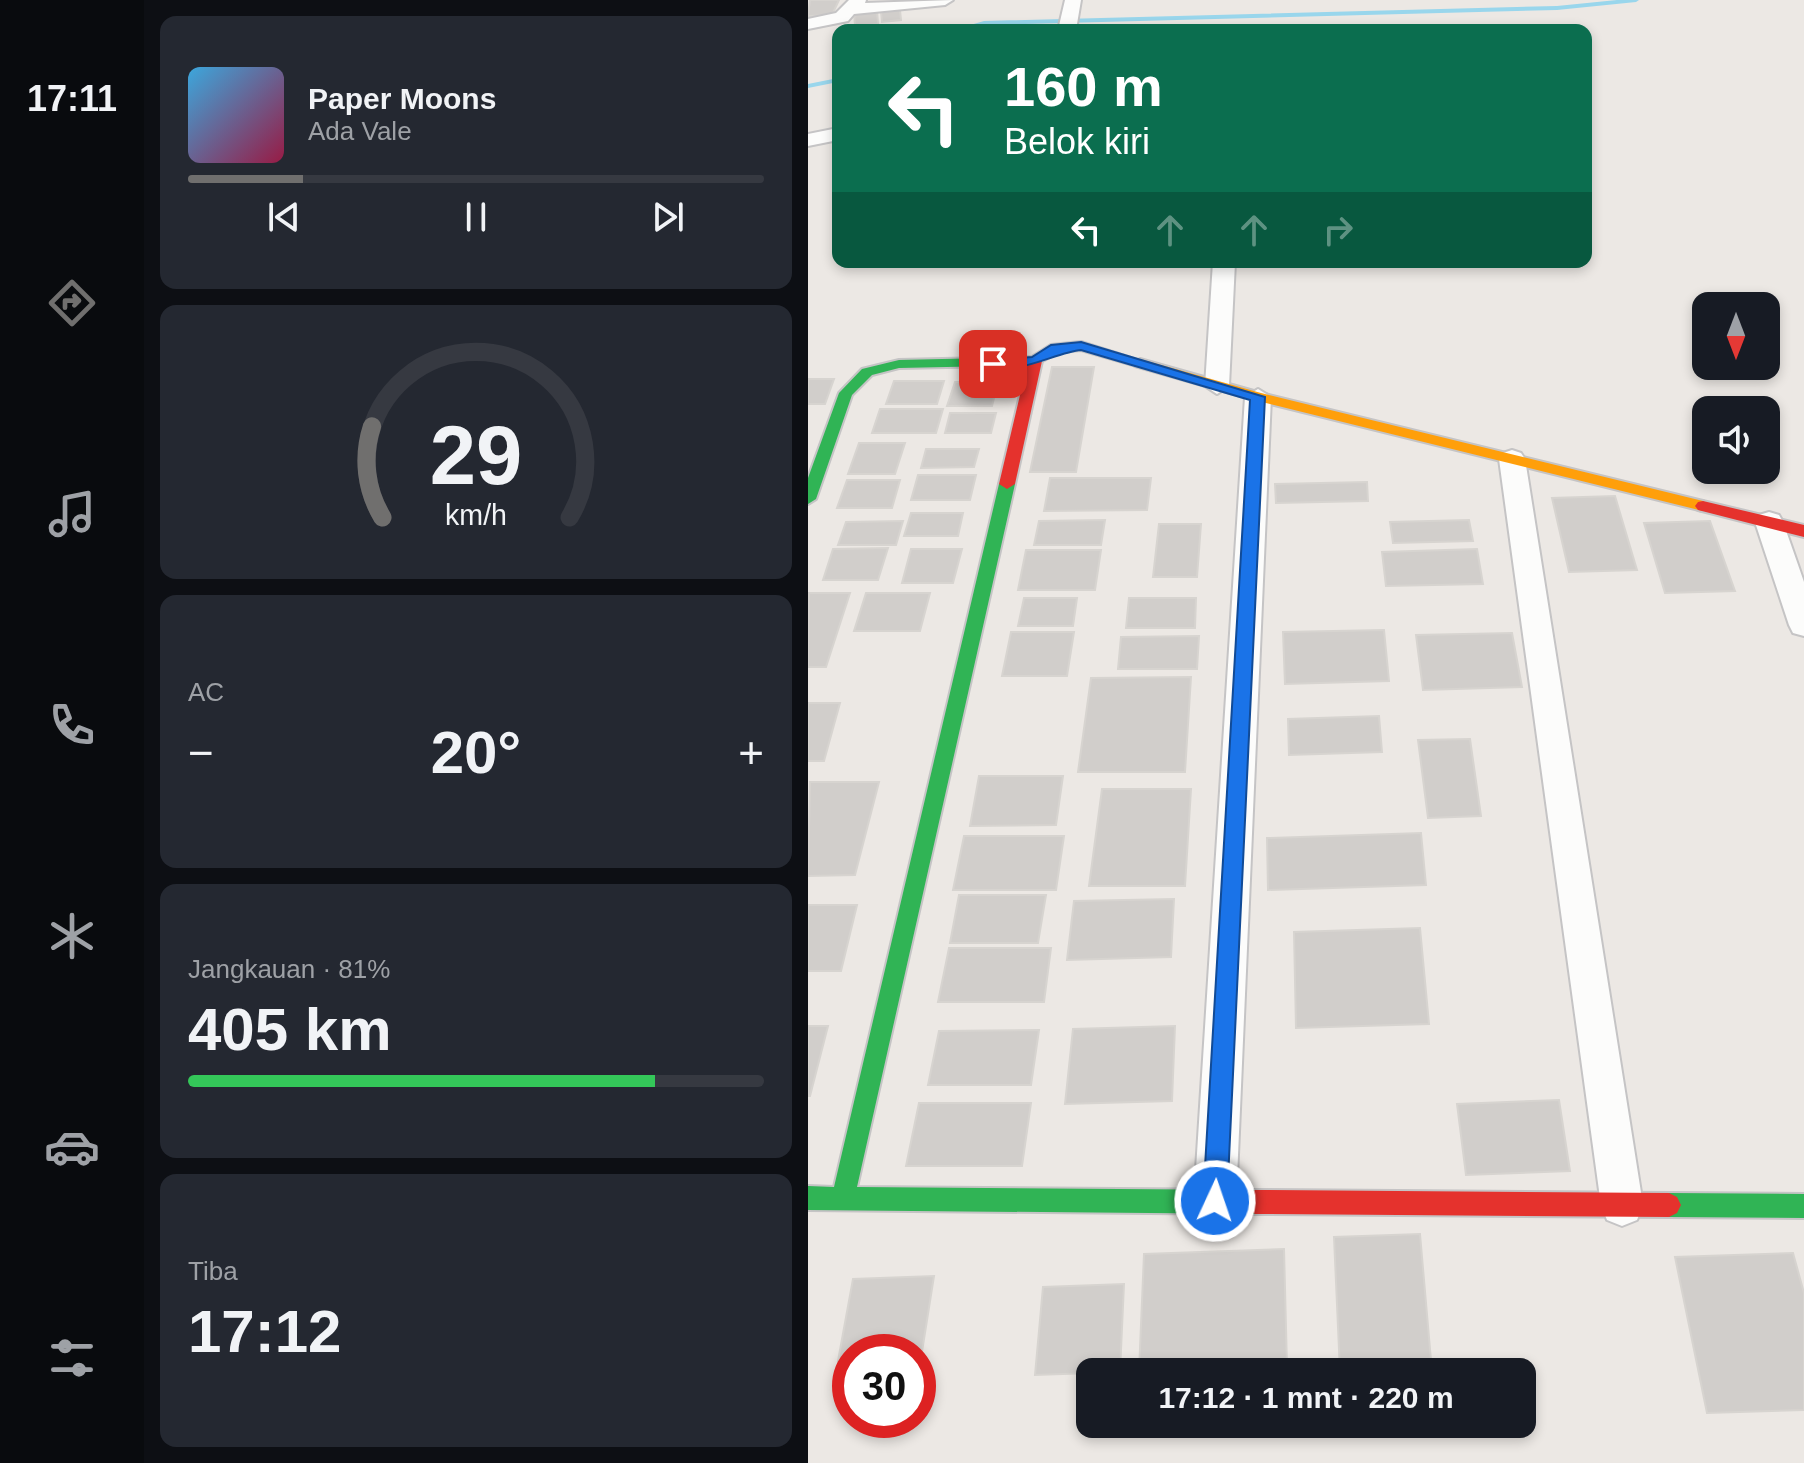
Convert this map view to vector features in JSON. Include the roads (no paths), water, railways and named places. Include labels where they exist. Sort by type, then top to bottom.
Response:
[{"type":"street","points":[[808,24],[842,17],[855,4],[945,0]]},
{"type":"street","points":[[808,140],[832,135]]},
{"type":"street","points":[[1217,386],[1224,268]]},
{"type":"street","points":[[808,499],[846,393],[867,372],[899,364],[1035,361],[1056,348],[1081,346],[1258,397],[1804,531]]},
{"type":"street","points":[[843,1197],[1035,361]]},
{"type":"street","points":[[1215,1201],[1258,397]]},
{"type":"street","points":[[1512,459],[1622,1205]]},
{"type":"street","points":[[1769,522],[1804,625]]},
{"type":"street","points":[[808,1198],[1804,1206]]},
{"type":"waterway","points":[[980,24],[1557,8],[1636,0]]},
{"type":"waterway","points":[[808,86],[832,81]]}]
